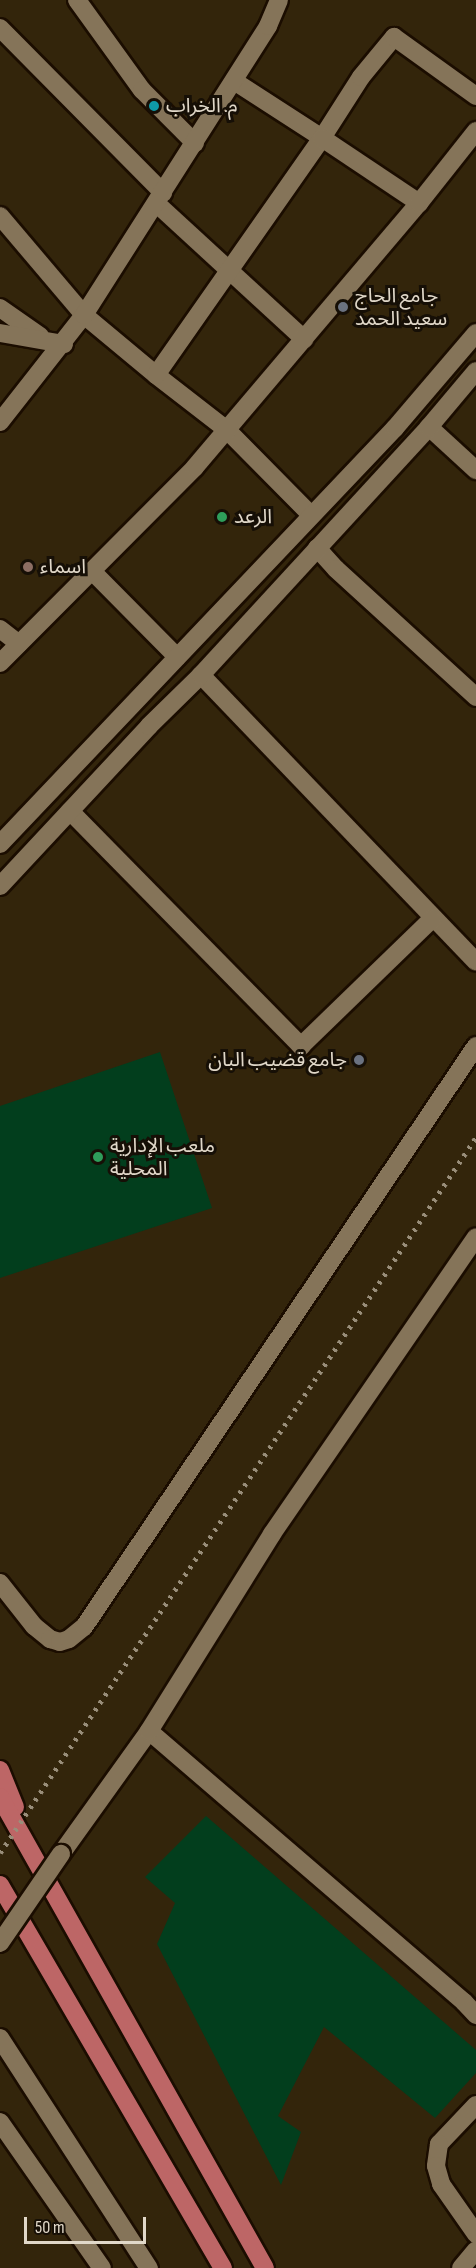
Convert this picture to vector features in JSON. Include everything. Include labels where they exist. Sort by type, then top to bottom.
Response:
[{"type":"main road","points":[[0,1770],[36,1861]]},
{"type":"main road","points":[[0,1797],[265,2268]]},
{"type":"main road","points":[[0,1885],[223,2268]]},
{"type":"street","points":[[77,0],[142,90],[195,143]]},
{"type":"street","points":[[0,422],[64,344],[84,315],[234,81],[268,26],[279,0]]},
{"type":"street","points":[[0,28],[228,271],[304,339]]},
{"type":"street","points":[[156,375],[322,138],[361,77],[393,37],[476,96]]},
{"type":"street","points":[[234,81],[419,203]]},
{"type":"street","points":[[0,663],[195,467],[419,203],[476,131]]},
{"type":"street","points":[[0,216],[84,315],[227,430],[311,515]]},
{"type":"street","points":[[0,308],[45,340]]},
{"type":"street","points":[[0,333],[64,344]]},
{"type":"street","points":[[0,844],[395,428],[476,333]]},
{"type":"street","points":[[0,886],[149,726],[201,675],[475,376]]},
{"type":"street","points":[[429,427],[476,470]]},
{"type":"street","points":[[317,548],[336,569],[476,697]]},
{"type":"street","points":[[92,572],[177,657]]},
{"type":"street","points":[[0,629],[20,644]]},
{"type":"street","points":[[201,675],[432,919],[476,962]]},
{"type":"street","points":[[70,811],[301,1046],[432,919]]},
{"type":"street","points":[[0,1583],[34,1626],[50,1639],[60,1642],[69,1639],[84,1627],[476,1046]]},
{"type":"street","points":[[0,1942],[149,1731],[272,1534],[476,1237]]},
{"type":"street","points":[[149,1731],[472,2002]]},
{"type":"street","points":[[0,2038],[149,2268]]},
{"type":"street","points":[[476,2105],[439,2144],[436,2166],[441,2184],[476,2234]]},
{"type":"street","points":[[0,2122],[102,2268]]},
{"type":"street","points":[[461,2268],[476,2250]]},
{"type":"green space","name":"ملعب الإدارية المحلية","points":[[160,1052],[212,1208],[0,1278],[0,1106]]},
{"type":"green space","points":[[206,1816],[476,2050],[476,2073],[435,2118],[324,2027],[278,2116],[301,2132],[281,2185],[157,1944],[175,1903],[145,1877]]},
{"type":"railway","points":[[0,1853],[476,1137]]},
{"type":"place","name":"م. الخراب","points":[[154,106]]},
{"type":"place","name":"جامع الحاج سعيد الحمد","points":[[343,307]]},
{"type":"place","name":"الرعد","points":[[222,517]]},
{"type":"place","name":"اسماء","points":[[28,567]]},
{"type":"place","name":"جامع قضيب البان","points":[[359,1060]]},
{"type":"place","name":"ملعب الإدارية المحلية","points":[[98,1157]]}]
